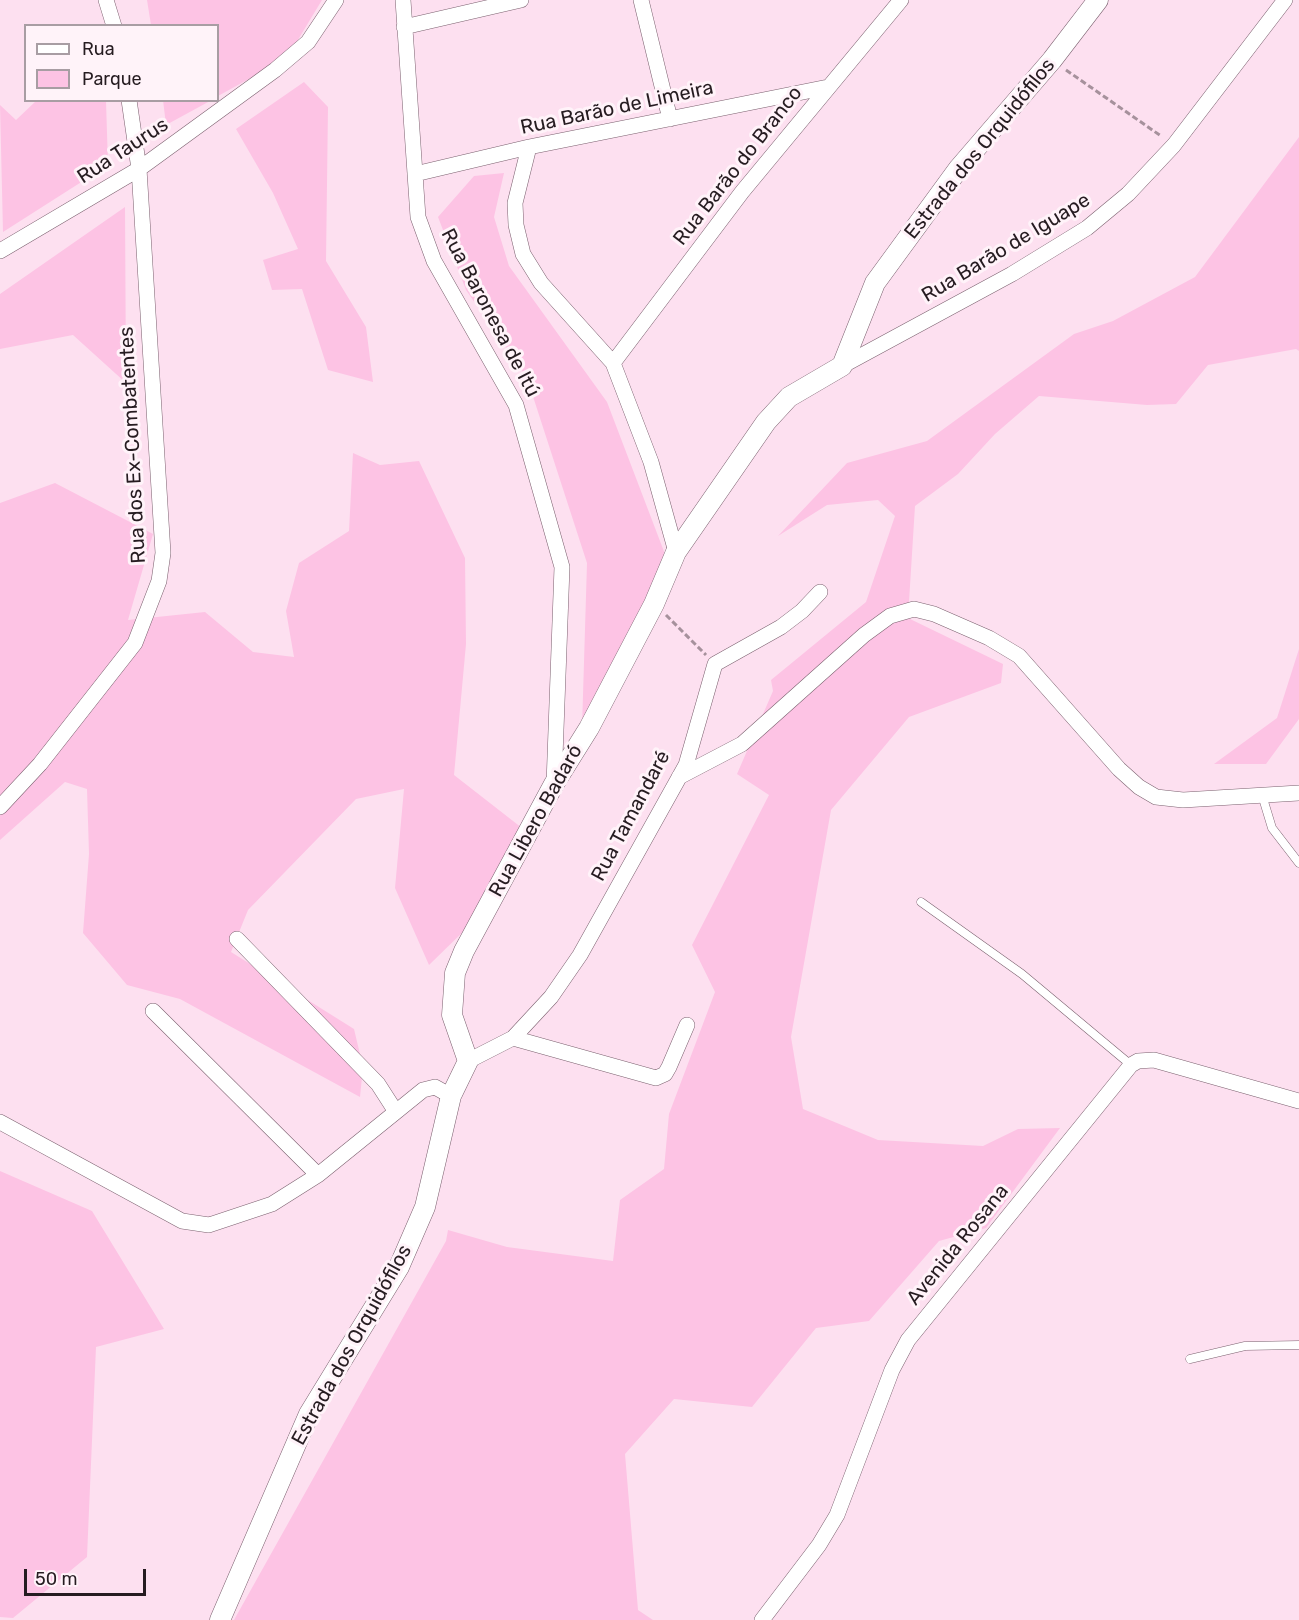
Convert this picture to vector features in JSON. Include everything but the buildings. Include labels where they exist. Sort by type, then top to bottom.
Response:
[{"type":"street","points":[[106,0],[113,24]]},
{"type":"street","name":"Rua Taurus","points":[[0,252],[139,169],[296,54],[308,42],[336,0]]},
{"type":"street","name":"Rua Baronesa de Itú","points":[[403,0],[418,217],[434,261],[516,405],[558,545],[563,595],[554,784]]},
{"type":"street","points":[[404,27],[521,0]]},
{"type":"street","points":[[641,0],[669,119]]},
{"type":"street","name":"Rua Barão do Branco","points":[[613,363],[742,192],[901,0]]},
{"type":"street","name":"Estrada dos Orquidófilos","points":[[842,366],[875,283],[959,168],[1052,60],[1098,0]]},
{"type":"street","name":"Rua Barão de Iguape","points":[[842,366],[1011,274],[1087,228],[1128,194],[1174,144],[1285,0]]},
{"type":"street","name":"Rua Barão de Limeira","points":[[414,174],[529,147],[828,87]]},
{"type":"street","name":"Rua dos Ex-Combatentes","points":[[0,807],[40,764],[135,644],[159,581],[163,553],[139,169],[129,102]]},
{"type":"street","points":[[529,147],[515,203],[516,225],[523,254],[541,283],[613,363],[651,462],[676,552]]},
{"type":"street","points":[[676,552],[766,422],[789,397],[842,366]]},
{"type":"street","name":"Rua Libero Badaró","points":[[468,1061],[452,1015],[454,974],[554,784],[590,728],[654,603],[676,552]]},
{"type":"street","points":[[715,664],[781,627],[802,611],[820,592]]},
{"type":"street","points":[[679,777],[742,744],[864,635],[890,616],[914,609],[934,614],[989,638],[1020,656],[1119,769],[1139,787],[1156,797],[1182,800],[1299,793]]},
{"type":"street","name":"Rua Tamandaré","points":[[468,1061],[513,1038],[551,997],[580,955],[686,765],[715,664]]},
{"type":"street","points":[[237,939],[378,1084],[396,1112]]},
{"type":"street","points":[[153,1011],[318,1174]]},
{"type":"street","points":[[513,1038],[656,1078],[665,1074],[687,1025]]},
{"type":"street","points":[[1131,1065],[1138,1061],[1154,1060],[1299,1101]]},
{"type":"street","points":[[0,1122],[182,1221],[209,1225],[242,1216],[272,1204],[318,1174],[423,1090],[435,1087],[451,1096],[468,1061]]},
{"type":"street","name":"Avenida Rosana","points":[[762,1620],[819,1545],[837,1515],[892,1370],[908,1340],[1131,1065]]},
{"type":"street","name":"Estrada dos Orquidófilos","points":[[220,1620],[309,1414],[399,1267],[425,1207],[451,1096]]},
{"type":"lane","points":[[1262,795],[1272,828],[1299,863]]},
{"type":"lane","points":[[921,902],[1022,974],[1131,1065]]},
{"type":"lane","points":[[1190,1359],[1245,1346],[1299,1345]]},
{"type":"path","points":[[1052,60],[1174,144]]},
{"type":"path","points":[[654,603],[715,664]]},
{"type":"green space","points":[[147,0],[322,0],[287,58],[219,95],[219,24],[151,24]]},
{"type":"green space","points":[[304,82],[328,107],[326,261],[366,327],[373,382],[328,370],[302,289],[272,290],[263,260],[298,249],[273,193],[236,129]]},
{"type":"green space","points":[[35,102],[106,102],[108,165],[3,232],[0,105],[16,120]]},
{"type":"green space","points":[[163,102],[208,102],[166,125]]},
{"type":"green space","points":[[1299,137],[1299,351],[1296,349],[1208,365],[1176,404],[1147,405],[1039,396],[995,434],[958,474],[915,506],[908,618],[1003,664],[1001,683],[909,717],[831,810],[791,1037],[803,1109],[878,1140],[983,1146],[1018,1129],[1060,1128],[986,1228],[939,1241],[869,1321],[816,1328],[752,1407],[674,1399],[625,1454],[638,1610],[653,1620],[234,1620],[446,1241],[448,1230],[507,1247],[613,1261],[620,1200],[664,1169],[669,1114],[715,992],[692,945],[769,795],[737,774],[773,691],[771,680],[866,602],[895,516],[878,500],[827,505],[778,536],[847,463],[927,441],[1074,334],[1113,321],[1195,277]]},
{"type":"green space","points":[[504,173],[494,217],[509,266],[607,402],[668,562],[582,728],[587,563],[527,378],[466,290],[438,217],[474,176]]},
{"type":"green space","points":[[125,207],[126,383],[73,335],[0,349],[0,294]]},
{"type":"green space","points":[[353,453],[380,465],[419,461],[465,558],[466,644],[454,775],[522,828],[467,928],[429,965],[395,888],[404,789],[356,799],[248,910],[231,952],[354,1029],[363,1067],[360,1097],[180,999],[127,985],[83,933],[89,854],[87,789],[65,782],[0,840],[0,503],[55,483],[153,534],[128,620],[205,612],[253,652],[294,657],[286,611],[299,563],[349,531]]},
{"type":"green space","points":[[1299,649],[1299,719],[1266,764],[1214,764],[1277,718]]},
{"type":"green space","points":[[0,1171],[92,1211],[164,1329],[96,1347],[87,1557],[13,1618],[0,1617]]}]
